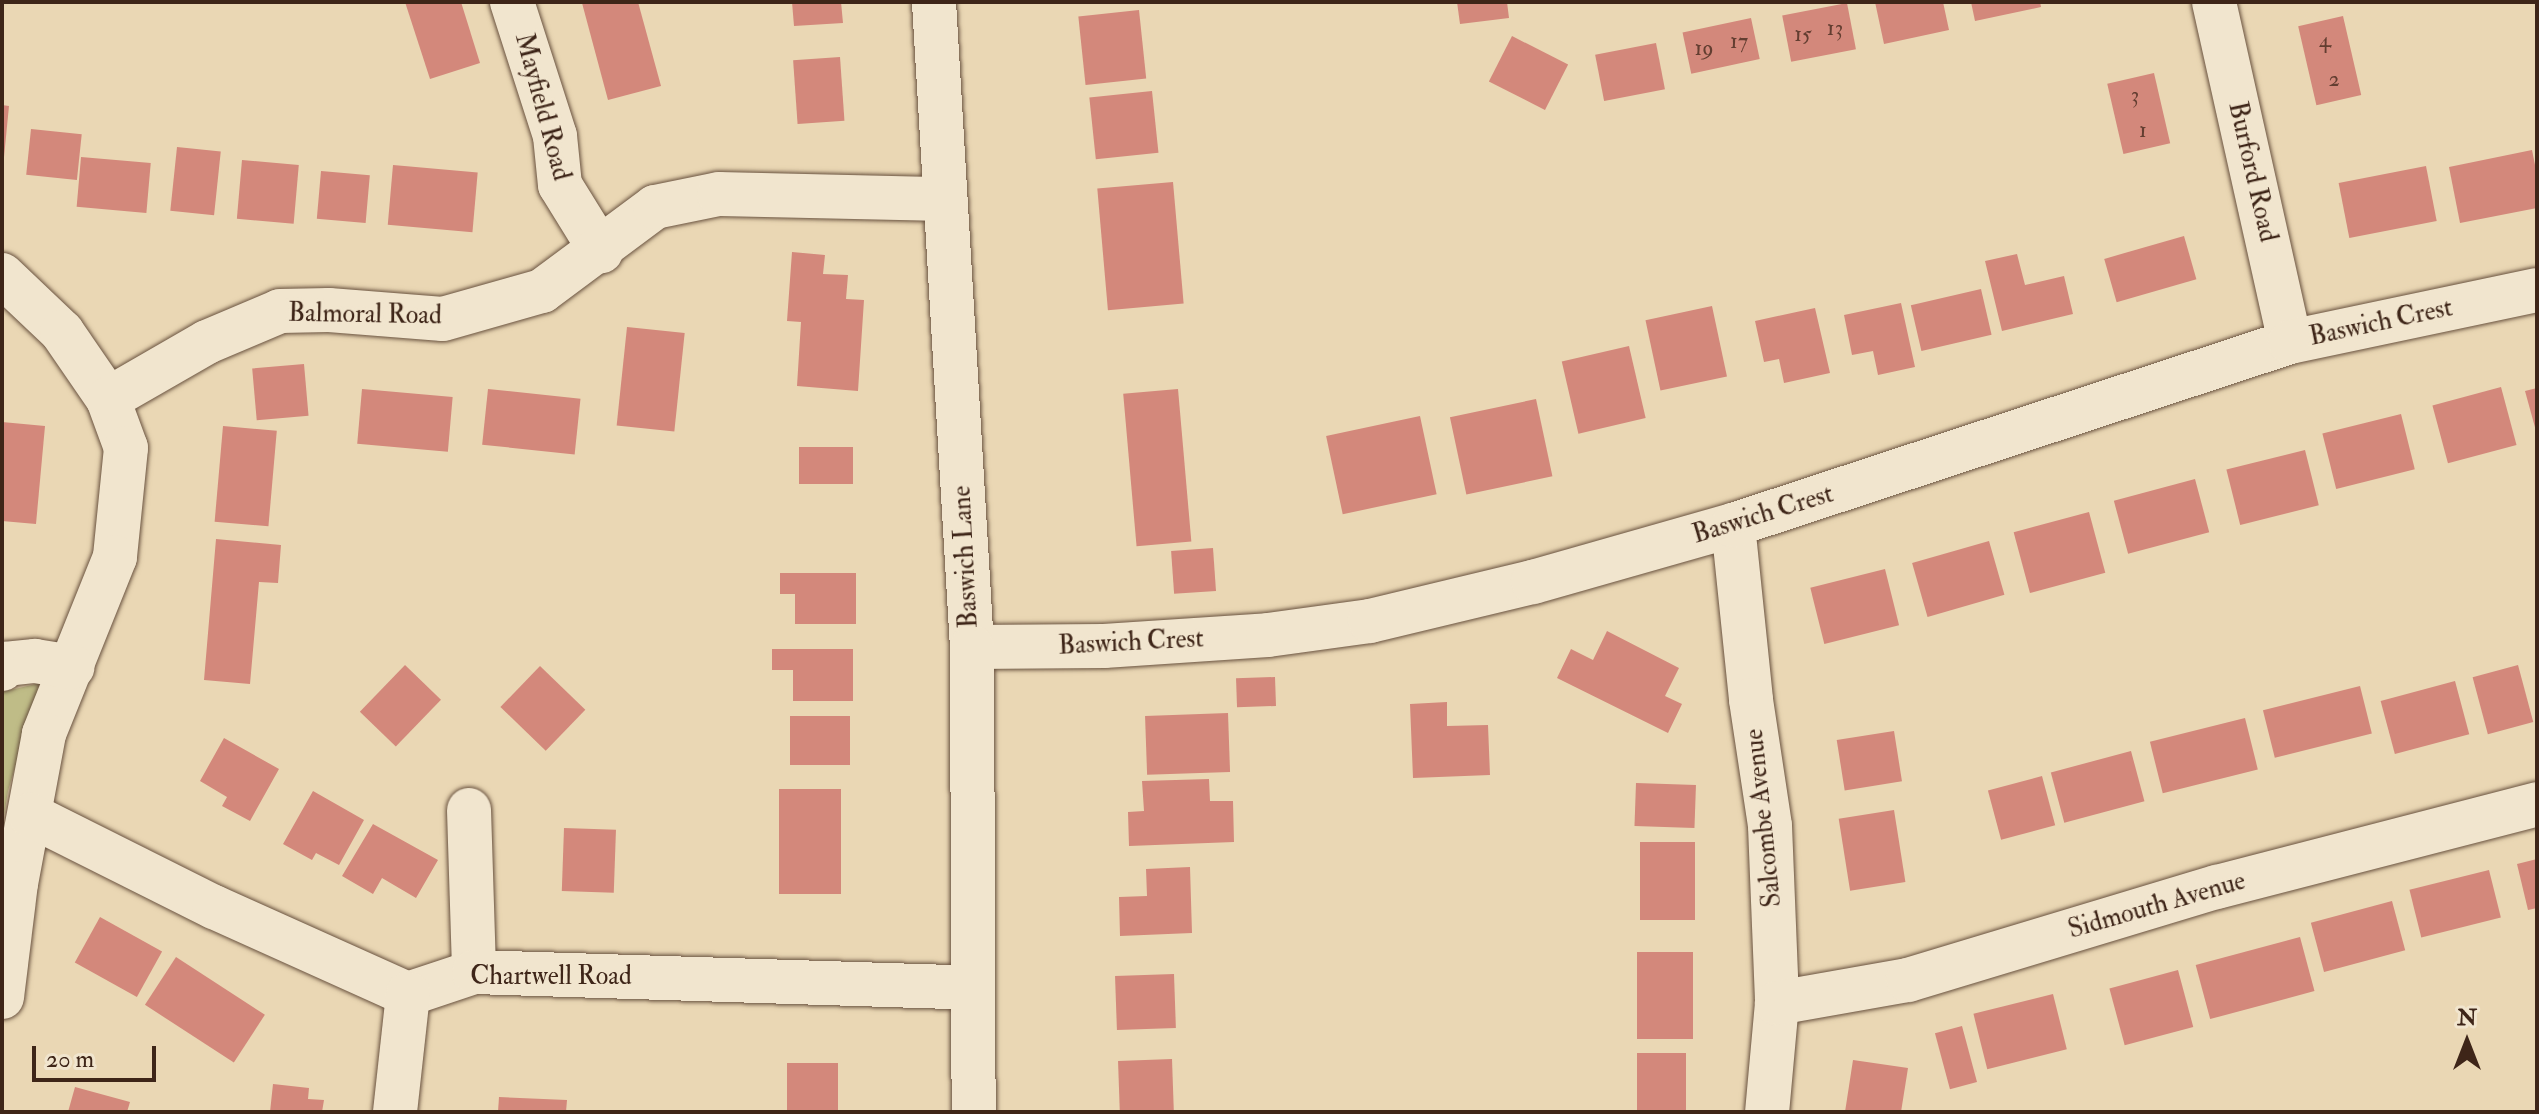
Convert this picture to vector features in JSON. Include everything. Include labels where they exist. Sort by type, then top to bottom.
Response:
[{"type":"street","name":"Mayfield Road","points":[[512,2],[555,136],[560,185],[601,251]]},
{"type":"street","name":"Baswich Lane","points":[[934,2],[972,647],[974,1112]]},
{"type":"street","name":"Burford Road","points":[[2214,2],[2290,342]]},
{"type":"street","name":"Balmoral Road","points":[[108,399],[207,342],[280,311],[329,310],[443,319],[542,291],[601,251],[655,207],[719,194],[945,199]]},
{"type":"street","points":[[2,275],[62,332],[108,399],[126,448],[115,557],[44,734],[16,883],[2,997]]},
{"type":"street","name":"Baswich Crest","points":[[972,647],[1104,646],[1268,635],[1370,621],[1533,582],[1733,525],[2290,342],[2537,290]]},
{"type":"street","name":"Salcombe Avenue","points":[[1733,525],[1751,700],[1770,826],[1777,1003],[1767,1112]]},
{"type":"street","points":[[2,669],[5,664],[35,661],[73,667]]},
{"type":"street","name":"Sidmouth Avenue","points":[[1777,1003],[1908,980],[2217,887],[2537,804]]},
{"type":"street","points":[[469,810],[474,972]]},
{"type":"street","points":[[30,815],[214,907],[408,994],[395,1112]]},
{"type":"street","name":"Chartwell Road","points":[[408,994],[474,972],[972,988]]},
{"type":"shaded area","points":[[40,683],[8,791],[2,828],[2,692]]},
{"type":"building","points":[[405,2],[461,2],[480,63],[430,79]]},
{"type":"building","points":[[638,2],[661,86],[608,100],[582,3]]},
{"type":"building","points":[[792,2],[841,2],[843,23],[794,26]]},
{"type":"building","points":[[1457,2],[1507,2],[1509,18],[1460,24]]},
{"type":"building","points":[[1875,2],[1943,2],[1949,30],[1884,44]]},
{"type":"building","points":[[1971,2],[2040,2],[2041,7],[1975,21]]},
{"type":"building","points":[[1847,3],[1856,49],[1791,62],[1782,16]]},
{"type":"building","points":[[1139,10],[1146,79],[1086,85],[1078,16]]},
{"type":"building","points":[[2343,16],[2361,95],[2316,105],[2298,26]]},
{"type":"building","points":[[1751,18],[1760,59],[1691,74],[1683,33]]},
{"type":"building","points":[[1512,36],[1568,65],[1545,110],[1489,81]]},
{"type":"building","points":[[1656,43],[1665,89],[1604,101],[1595,55]]},
{"type":"building","points":[[840,57],[844,121],[798,124],[793,60]]},
{"type":"building","points":[[2154,73],[2170,143],[2123,154],[2107,84]]},
{"type":"building","points":[[1152,91],[1158,153],[1096,159],[1089,98]]},
{"type":"building","points":[[2,105],[9,106],[4,157],[2,156]]},
{"type":"building","points":[[31,129],[82,134],[77,180],[26,175]]},
{"type":"building","points":[[177,147],[221,152],[214,215],[170,211]]},
{"type":"building","points":[[2532,150],[2537,175],[2537,208],[2460,223],[2449,167]]},
{"type":"building","points":[[81,157],[151,163],[146,213],[77,207]]},
{"type":"building","points":[[242,160],[299,165],[294,224],[237,219]]},
{"type":"building","points":[[393,165],[478,172],[472,232],[388,225]]},
{"type":"building","points":[[2426,166],[2437,221],[2349,238],[2339,183]]},
{"type":"building","points":[[321,171],[370,175],[366,223],[317,219]]},
{"type":"building","points":[[1173,182],[1184,304],[1108,310],[1097,189]]},
{"type":"building","points":[[2184,236],[2196,279],[2117,302],[2104,259]]},
{"type":"building","points":[[792,252],[825,255],[823,274],[848,275],[846,299],[864,300],[858,391],[797,386],[801,322],[787,321]]},
{"type":"building","points":[[2017,254],[2025,285],[2064,276],[2073,314],[2002,331],[1985,261]]},
{"type":"building","points":[[1981,289],[1992,335],[1921,351],[1911,305]]},
{"type":"building","points":[[1901,303],[1915,367],[1878,375],[1873,351],[1852,355],[1844,315]]},
{"type":"building","points":[[1712,306],[1727,376],[1660,391],[1645,320]]},
{"type":"building","points":[[1815,308],[1830,373],[1784,383],[1779,359],[1764,362],[1755,321]]},
{"type":"building","points":[[627,327],[685,333],[674,432],[617,425]]},
{"type":"building","points":[[1629,346],[1646,418],[1578,434],[1562,362]]},
{"type":"building","points":[[304,364],[309,416],[257,420],[252,369]]},
{"type":"building","points":[[2501,387],[2517,445],[2448,463],[2432,405]]},
{"type":"building","points":[[2537,388],[2537,431],[2536,431],[2525,391]]},
{"type":"building","points":[[362,389],[453,397],[448,452],[357,444]]},
{"type":"building","points":[[488,389],[580,399],[575,454],[482,445]]},
{"type":"building","points":[[1178,389],[1191,541],[1137,546],[1123,394]]},
{"type":"building","points":[[1536,399],[1552,476],[1466,495],[1450,417]]},
{"type":"building","points":[[2401,414],[2415,469],[2336,489],[2322,434]]},
{"type":"building","points":[[1420,416],[1437,494],[1343,514],[1326,436]]},
{"type":"building","points":[[2,422],[45,426],[36,524],[2,521]]},
{"type":"building","points":[[223,426],[277,431],[268,526],[215,522]]},
{"type":"building","points":[[799,447],[853,447],[853,484],[799,484]]},
{"type":"building","points":[[2305,450],[2319,505],[2240,525],[2226,470]]},
{"type":"building","points":[[2195,479],[2209,532],[2128,554],[2114,501]]},
{"type":"building","points":[[2089,512],[2105,573],[2030,593],[2014,532]]},
{"type":"building","points":[[216,539],[281,545],[278,583],[259,582],[250,684],[204,680]]},
{"type":"building","points":[[1989,541],[2004,595],[1928,617],[1912,563]]},
{"type":"building","points":[[1213,548],[1216,591],[1174,594],[1171,551]]},
{"type":"building","points":[[1885,569],[1899,625],[1824,644],[1810,588]]},
{"type":"building","points":[[780,573],[856,573],[856,624],[795,624],[795,594],[780,594]]},
{"type":"building","points":[[1607,631],[1679,668],[1665,696],[1682,704],[1668,733],[1557,678],[1571,649],[1593,660]]},
{"type":"building","points":[[772,649],[853,649],[853,701],[793,701],[793,670],[772,670]]},
{"type":"building","points":[[405,665],[441,700],[396,746],[360,712]]},
{"type":"building","points":[[2518,665],[2533,722],[2488,734],[2473,677]]},
{"type":"building","points":[[540,666],[585,710],[546,751],[500,707]]},
{"type":"building","points":[[1275,677],[1276,706],[1237,707],[1236,678]]},
{"type":"building","points":[[2455,681],[2469,734],[2395,754],[2381,701]]},
{"type":"building","points":[[2360,686],[2372,734],[2275,758],[2263,710]]},
{"type":"building","points":[[1447,702],[1447,726],[1488,725],[1490,775],[1413,778],[1410,704]]},
{"type":"building","points":[[1228,713],[1230,772],[1147,775],[1145,716]]},
{"type":"building","points":[[790,716],[850,716],[850,765],[790,765]]},
{"type":"building","points":[[2245,718],[2258,769],[2163,793],[2150,742]]},
{"type":"building","points":[[1894,731],[1902,781],[1845,790],[1837,740]]},
{"type":"building","points":[[224,738],[279,769],[250,821],[222,806],[227,797],[200,781]]},
{"type":"building","points":[[2131,751],[2144,801],[2064,823],[2051,772]]},
{"type":"building","points":[[2042,776],[2055,825],[2001,840],[1988,790]]},
{"type":"building","points":[[1209,779],[1210,801],[1233,801],[1234,842],[1129,846],[1128,812],[1144,811],[1142,781]]},
{"type":"building","points":[[1636,783],[1696,785],[1694,828],[1634,826]]},
{"type":"building","points":[[779,789],[841,789],[841,894],[779,894]]},
{"type":"building","points":[[313,791],[364,820],[339,865],[316,853],[312,860],[283,844]]},
{"type":"building","points":[[1894,810],[1905,882],[1850,891],[1839,819]]},
{"type":"building","points":[[373,824],[438,860],[416,898],[382,878],[373,894],[342,876]]},
{"type":"building","points":[[564,828],[616,830],[614,893],[562,891]]},
{"type":"building","points":[[1640,842],[1695,842],[1695,920],[1640,920]]},
{"type":"building","points":[[2537,859],[2537,908],[2528,910],[2517,864]]},
{"type":"building","points":[[1190,867],[1192,933],[1120,936],[1119,897],[1147,896],[1146,869]]},
{"type":"building","points":[[2489,870],[2501,918],[2421,937],[2409,890]]},
{"type":"building","points":[[2392,901],[2405,950],[2324,972],[2311,923]]},
{"type":"building","points":[[100,917],[162,951],[137,997],[75,962]]},
{"type":"building","points":[[2300,937],[2314,991],[2210,1019],[2196,965]]},
{"type":"building","points":[[1637,952],[1693,952],[1693,1039],[1637,1039]]},
{"type":"building","points":[[176,957],[265,1015],[234,1063],[145,1005]]},
{"type":"building","points":[[2178,970],[2193,1027],[2125,1045],[2109,988]]},
{"type":"building","points":[[1174,974],[1176,1028],[1117,1030],[1115,976]]},
{"type":"building","points":[[2053,994],[2067,1049],[1987,1069],[1973,1014]]},
{"type":"building","points":[[1962,1026],[1977,1082],[1950,1089],[1935,1033]]},
{"type":"building","points":[[1637,1053],[1686,1053],[1686,1112],[1637,1112]]},
{"type":"building","points":[[1172,1059],[1174,1112],[1120,1112],[1118,1061]]},
{"type":"building","points":[[1853,1060],[1908,1068],[1901,1112],[1845,1112]]},
{"type":"building","points":[[787,1063],[838,1063],[838,1112],[787,1112]]},
{"type":"building","points":[[273,1084],[309,1088],[308,1099],[324,1100],[322,1112],[270,1112]]},
{"type":"building","points":[[75,1087],[130,1102],[127,1112],[68,1112]]},
{"type":"building","points":[[499,1097],[567,1100],[566,1112],[498,1112]]}]
